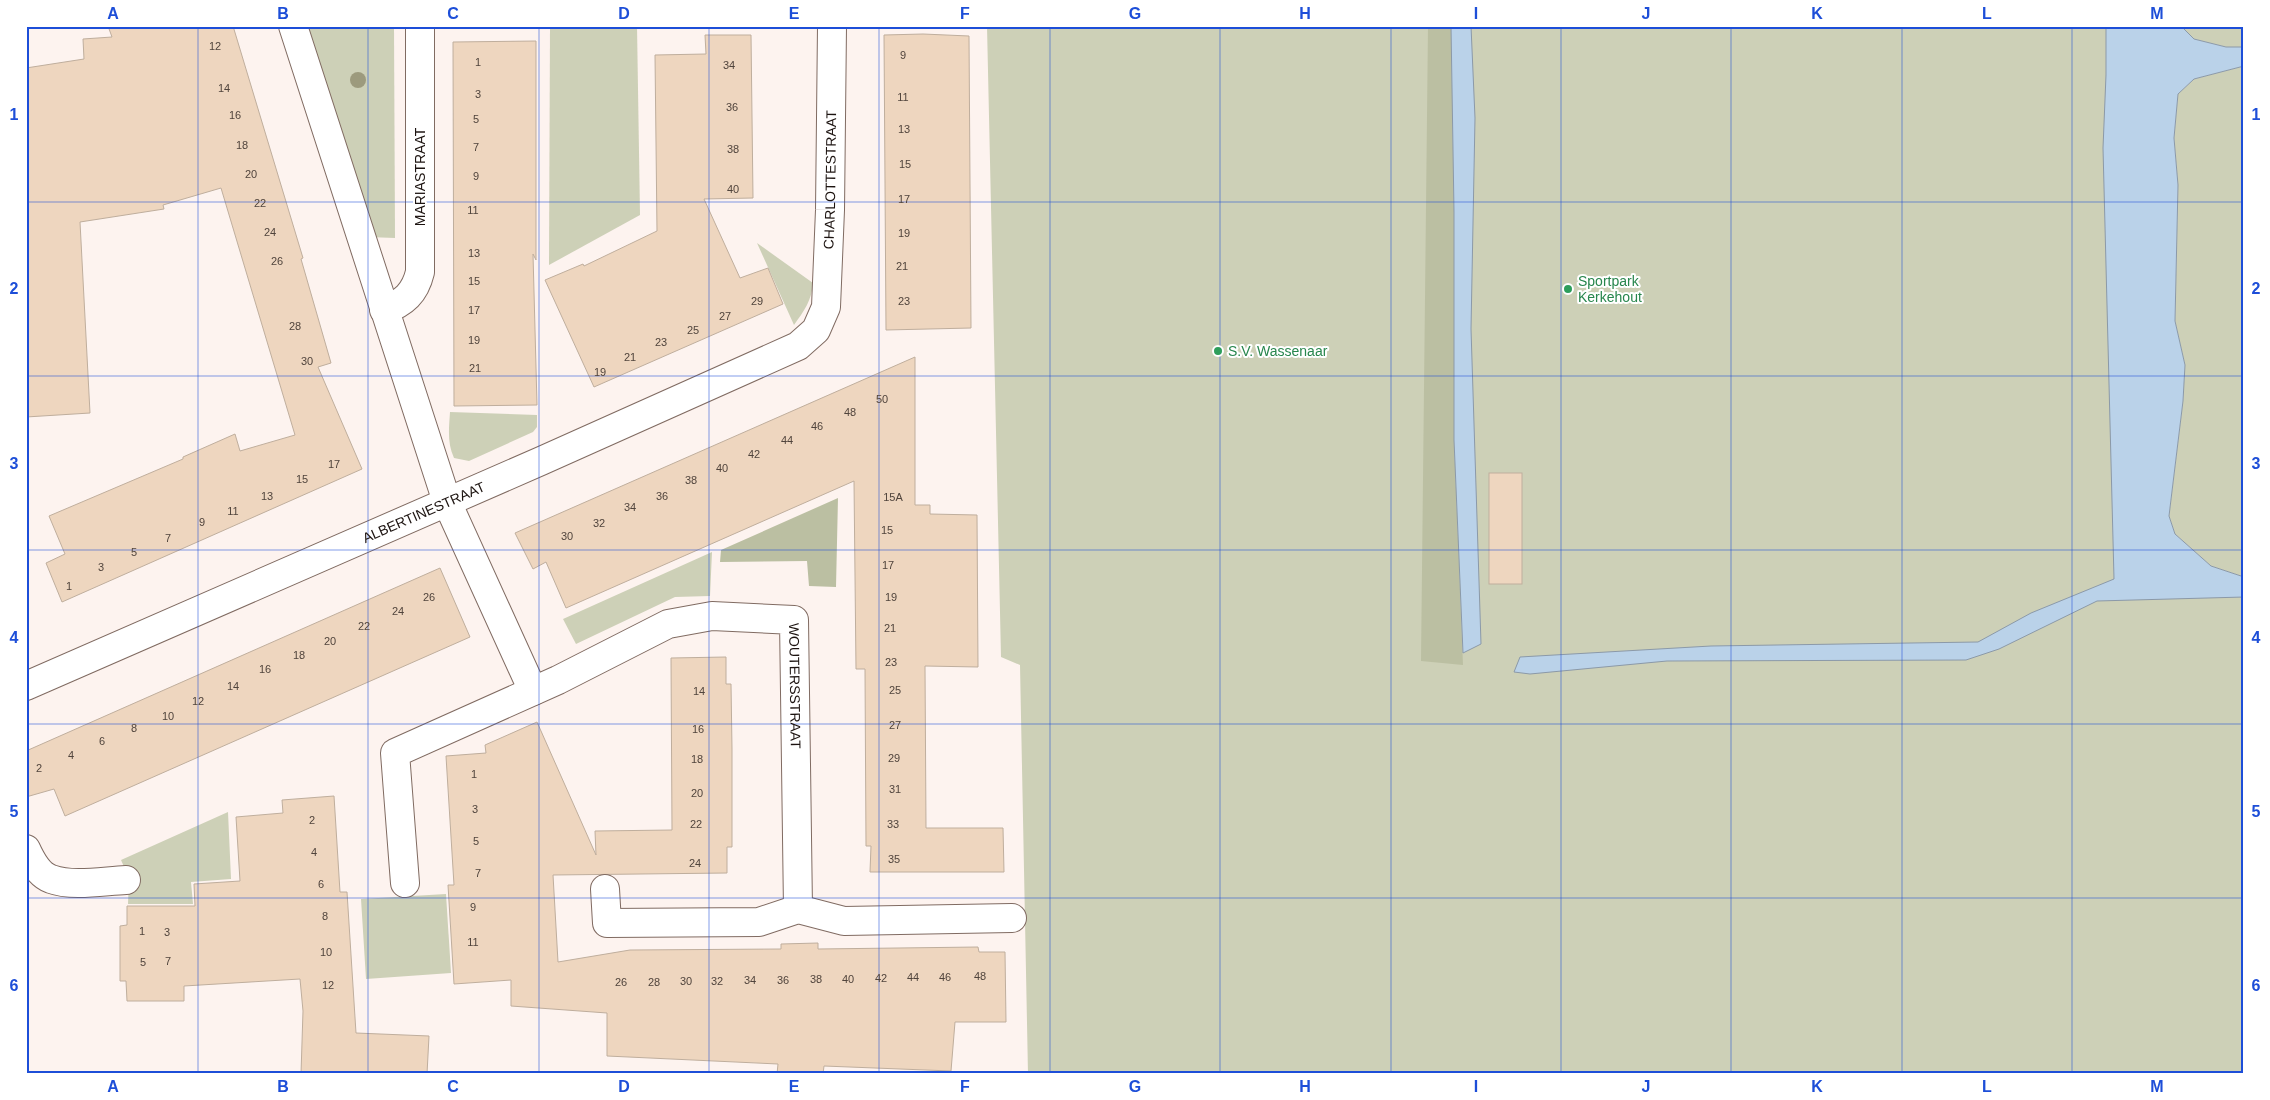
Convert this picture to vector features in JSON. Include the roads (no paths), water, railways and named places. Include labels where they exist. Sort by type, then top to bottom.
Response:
[{"type":"street","points":[[293,26],[447,502],[533,690]]},
{"type":"street","name":"MARIASTRAAT","points":[[384,310],[407,299],[414,289],[420,272],[420,26]]},
{"type":"street","name":"CHARLOTTESTRAAT","points":[[816,330],[826,307],[830,210],[832,26]]},
{"type":"street","name":"ALBERTINESTRAAT","points":[[26,686],[798,346],[816,330]]},
{"type":"street","name":"WOUTERSSTRAAT","points":[[405,883],[395,753],[533,690],[668,624],[712,616],[794,620],[798,909]]},
{"type":"street","points":[[26,849],[32,862],[50,879],[69,882],[126,880]]},
{"type":"street","points":[[605,889],[607,923],[758,922],[798,909],[844,921],[1012,918]]},
{"type":"water","points":[[1451,26],[1471,26],[1475,118],[1471,329],[1481,644],[1463,653],[1454,440],[1454,212]]},
{"type":"water","points":[[2106,26],[2181,26],[2194,39],[2226,47],[2244,47],[2244,66],[2194,79],[2178,94],[2174,138],[2178,185],[2175,321],[2185,365],[2183,401],[2169,516],[2175,534],[2211,566],[2244,577],[2244,597],[2097,601],[1999,649],[1966,660],[1667,661],[1530,674],[1514,672],[1520,657],[1711,646],[1978,642],[2031,613],[2114,579],[2103,148]]},
{"type":"place","name":"Sportpark Kerkehout","points":[[1568,289]]},
{"type":"place","name":"S.V. Wassenaar","points":[[1218,351]]}]
